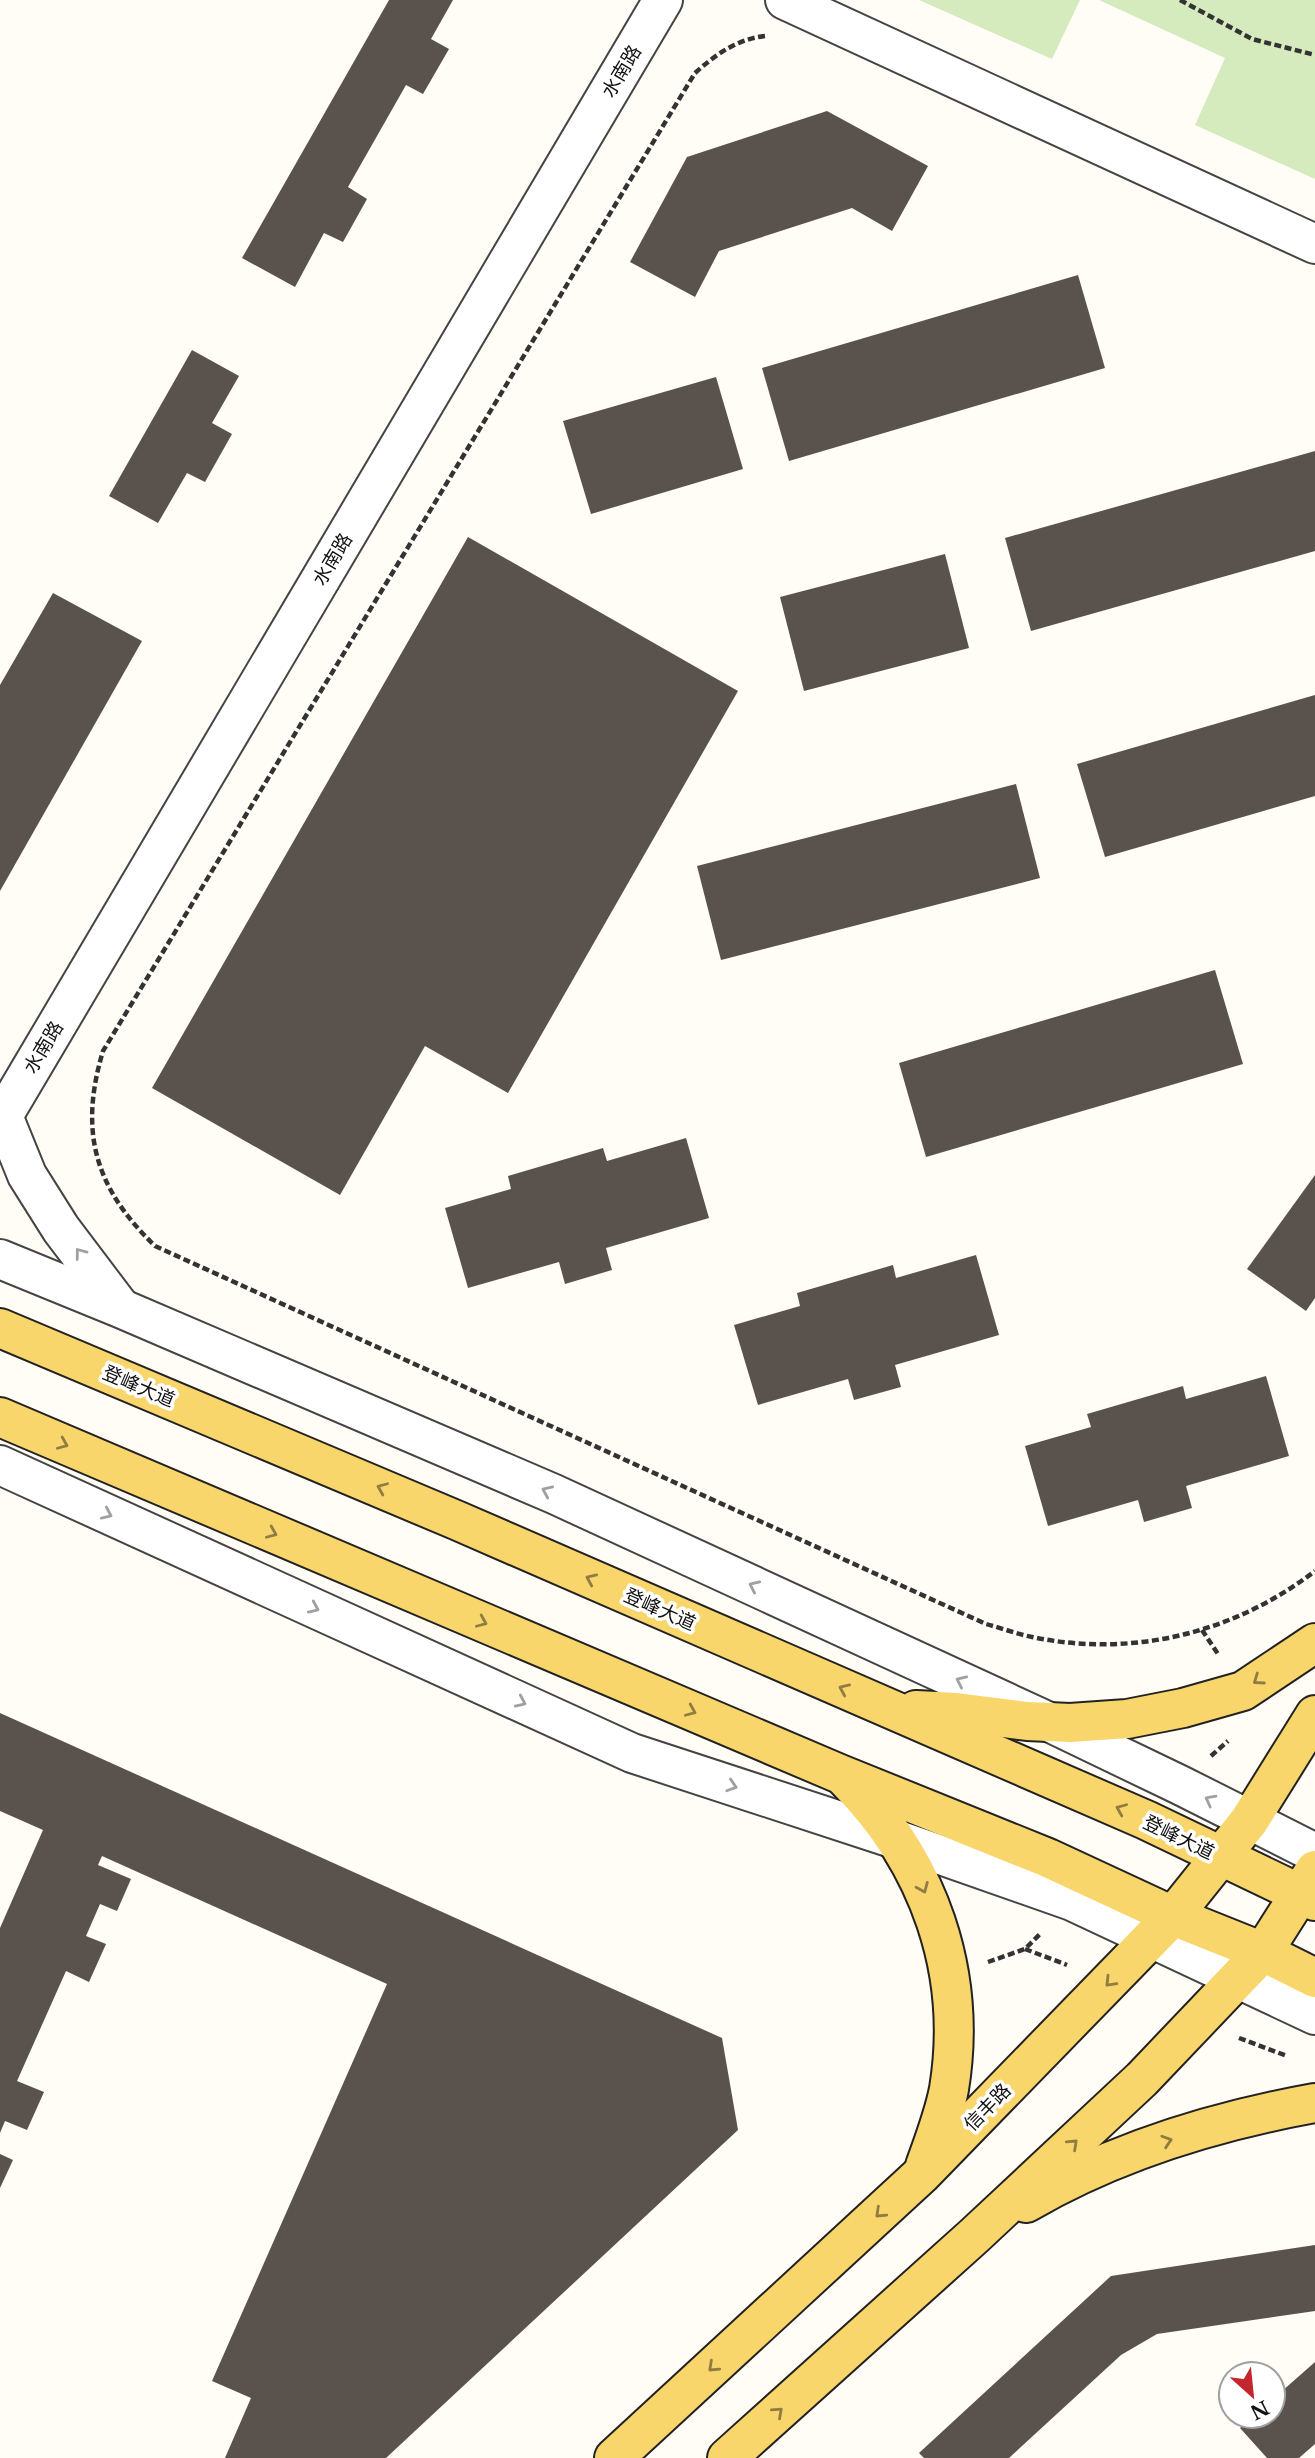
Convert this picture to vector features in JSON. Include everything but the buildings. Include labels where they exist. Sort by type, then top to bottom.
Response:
[{"type":"main road","name":"登峰大道","points":[[0,1328],[456,1520],[1146,1820],[1222,1858],[1310,1888]]},
{"type":"main road","points":[[0,1417],[840,1774],[1048,1858],[1161,1928],[1263,1952],[1315,1978]]},
{"type":"main road","points":[[888,1709],[956,1712],[1012,1720],[1070,1723],[1127,1719],[1182,1708],[1238,1692],[1315,1643]]},
{"type":"main road","name":"信丰路","points":[[614,2458],[922,2174],[1161,1928],[1222,1858],[1249,1821],[1315,1716]]},
{"type":"main road","points":[[840,1774],[870,1804],[898,1840],[918,1876],[934,1915],[946,1956],[953,2000],[949,2090],[922,2174]]},
{"type":"main road","points":[[727,2458],[974,2236],[1142,2079],[1263,1952],[1310,1888]]},
{"type":"main road","points":[[974,2236],[1030,2201],[1089,2172],[1150,2147],[1213,2126],[1276,2110],[1315,2104]]},
{"type":"street","name":"水南路","points":[[1,1117],[663,0]]},
{"type":"street","points":[[785,0],[1315,244]]},
{"type":"street","points":[[1,1117],[27,1175],[61,1229],[120,1308]]},
{"type":"street","points":[[0,1259],[554,1494],[1049,1722],[1180,1784],[1315,1853]]},
{"type":"street","points":[[0,1465],[632,1753],[898,1840],[1072,1901],[1161,1928],[1238,1980],[1315,2015]]},
{"type":"path","points":[[1180,0],[1252,38],[1315,55]]},
{"type":"path","points":[[772,35],[736,43],[714,55],[695,73],[103,1051],[93,1088],[92,1126],[104,1178],[117,1203],[134,1226],[155,1245],[986,1624],[1031,1637],[1077,1644],[1124,1644],[1171,1639],[1213,1628],[1254,1610],[1315,1571]]},
{"type":"green space","points":[[919,0],[1080,0],[1052,59]]},
{"type":"green space","points":[[1099,0],[1315,0],[1315,179],[1195,125],[1225,58]]}]
